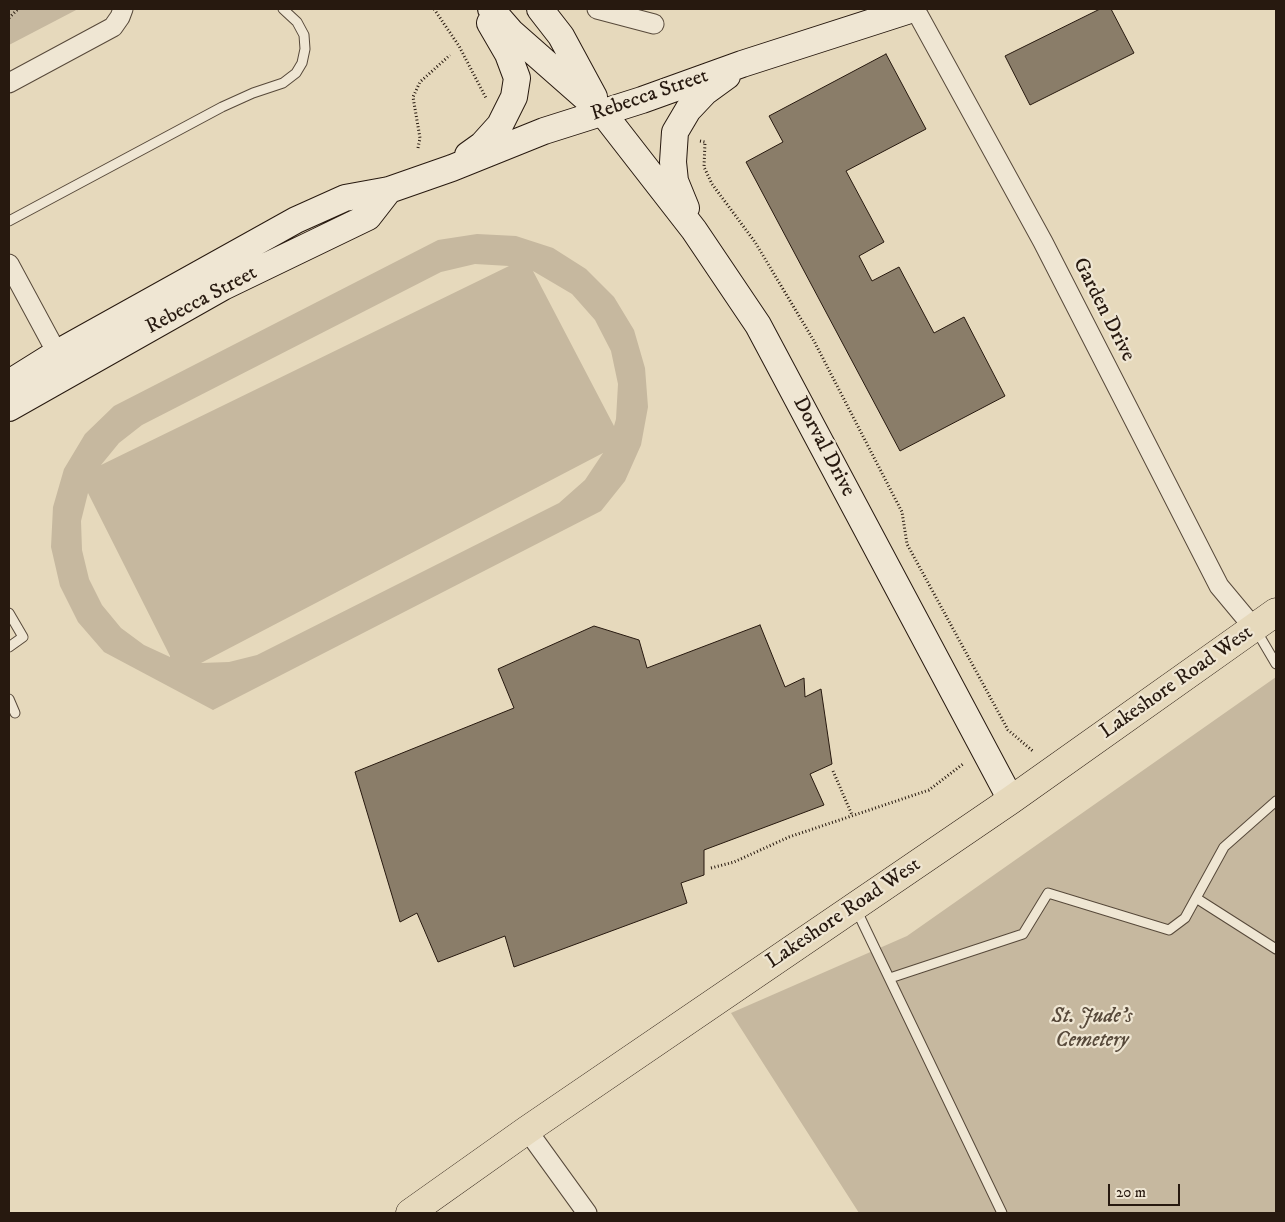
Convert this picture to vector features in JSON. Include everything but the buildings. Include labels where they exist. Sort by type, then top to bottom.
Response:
[{"type":"main road","points":[[452,168],[482,145],[500,125],[514,97],[516,78],[508,54],[483,9]]},
{"type":"main road","name":"Dorval Drive","points":[[491,9],[511,32],[603,113]]},
{"type":"main road","name":"Dorval Drive","points":[[540,9],[561,36],[603,113],[694,230],[758,325],[1011,800]]},
{"type":"main road","name":"Rebecca Street","points":[[9,383],[57,354],[296,220],[345,198],[389,190],[452,168],[517,141],[742,64],[914,9]]},
{"type":"main road","points":[[694,230],[675,181],[673,162],[675,132],[688,110],[705,92],[742,64]]},
{"type":"main road","name":"Rebecca Street","points":[[9,408],[224,287],[368,217],[389,190]]},
{"type":"main road","name":"Lakeshore Road West","points":[[410,1213],[527,1130],[1011,800],[1276,612]]},
{"type":"street","points":[[9,83],[113,26],[123,9]]},
{"type":"street","points":[[597,9],[654,24]]},
{"type":"street","name":"Garden Drive","points":[[914,9],[1043,242],[1219,586],[1254,628]]},
{"type":"street","points":[[9,264],[57,354]]},
{"type":"street","points":[[527,1130],[587,1213]]},
{"type":"lane","points":[[9,220],[222,107],[253,93],[283,83],[296,73],[302,63],[305,49],[304,36],[297,22],[283,9]]},
{"type":"lane","points":[[9,613],[23,636],[9,647]]},
{"type":"lane","points":[[1254,628],[1276,664]]},
{"type":"lane","points":[[9,699],[15,713]]},
{"type":"lane","points":[[890,978],[1023,934],[1048,893],[1169,930],[1185,918],[1224,847],[1276,801]]},
{"type":"lane","points":[[1196,898],[1276,949]]},
{"type":"lane","points":[[855,906],[1002,1213]]},
{"type":"path","points":[[9,18],[18,9]]},
{"type":"path","points":[[418,148],[420,138],[413,97],[420,82],[450,55]]},
{"type":"path","points":[[697,140],[705,142],[704,168],[712,184],[755,242],[814,341],[902,512],[907,544],[1008,730],[1054,770]]},
{"type":"path","points":[[711,868],[734,862],[789,837],[928,790],[984,749]]},
{"type":"path","points":[[833,772],[852,815]]},
{"type":"green space","points":[[9,9],[78,9],[9,45]]},
{"type":"green space","points":[[477,234],[516,236],[553,248],[586,269],[614,297],[634,330],[645,368],[648,407],[641,445],[625,481],[601,511],[213,710],[104,652],[78,622],[60,586],[51,547],[53,507],[64,469],[85,434],[114,406],[438,240]],"holes":[[[475,264],[509,266],[101,465],[119,443],[142,425],[441,272]],[[533,271],[572,294],[595,320],[611,351],[618,384],[614,426]],[[603,453],[585,480],[559,503],[257,655],[229,662],[201,663]],[[88,493],[170,657],[144,645],[121,628],[102,605],[89,579],[82,550],[81,521]]]},
{"type":"green space","name":"St. Jude's Cemetery","points":[[1276,677],[1276,1213],[859,1213],[731,1013],[907,936]]}]
